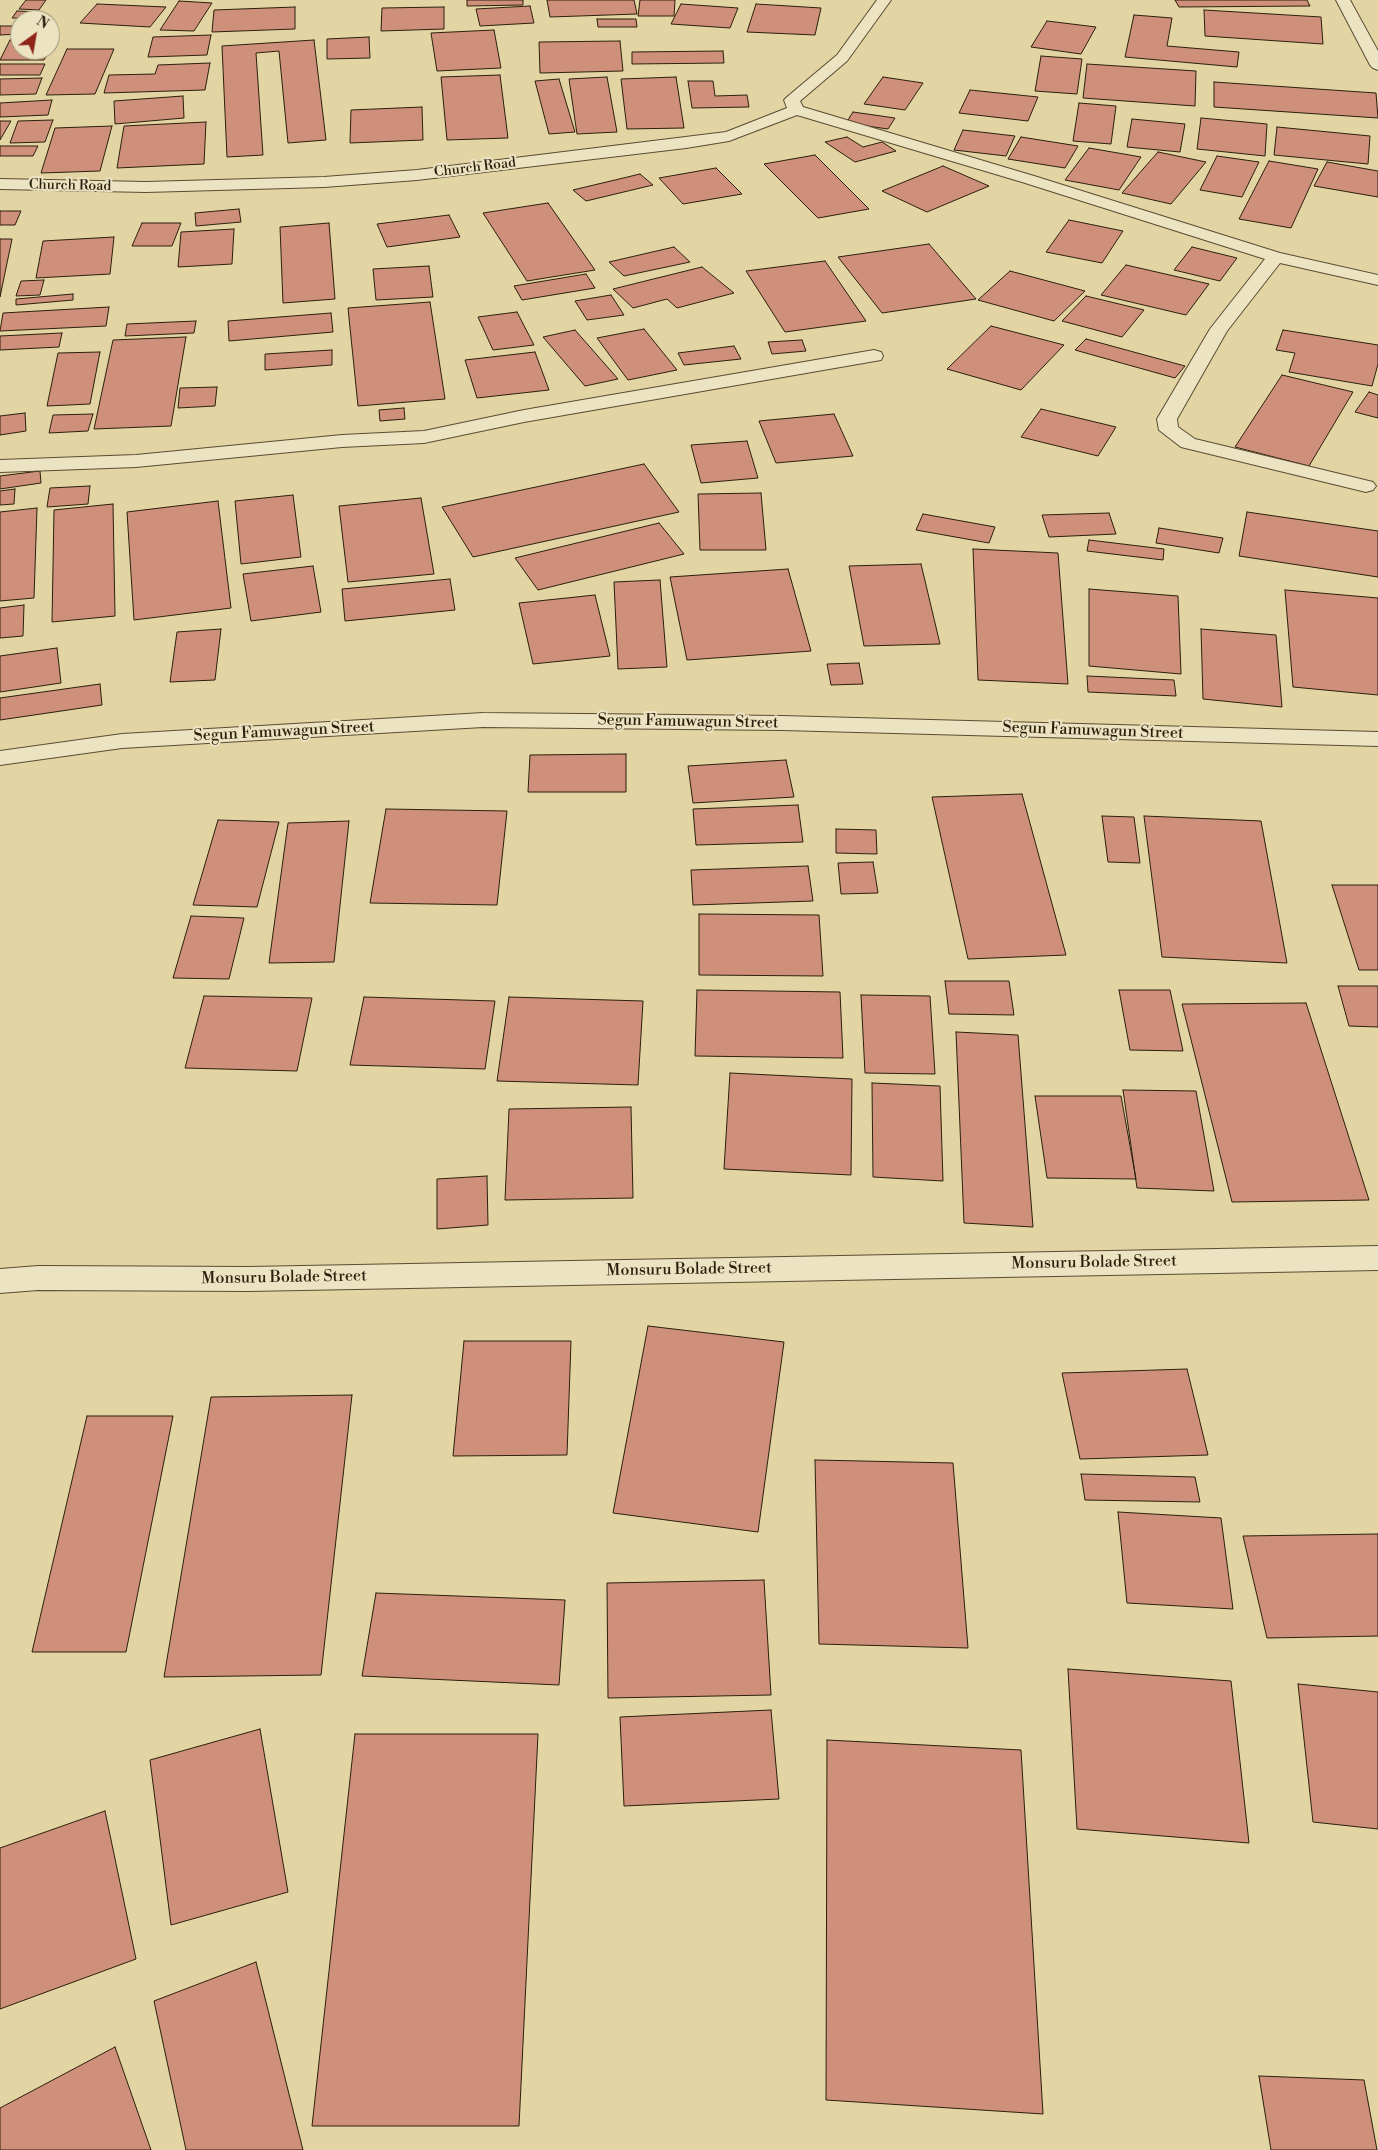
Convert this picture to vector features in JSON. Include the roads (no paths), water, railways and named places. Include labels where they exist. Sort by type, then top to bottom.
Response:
[{"type":"street","points":[[884,0],[842,58],[792,100],[796,110],[1028,179],[1276,257],[1378,280]]},
{"type":"street","points":[[1343,0],[1378,65]]},
{"type":"street","name":"Church Road","points":[[0,184],[146,187],[324,182],[417,175],[712,139],[729,136],[796,110]]},
{"type":"street","points":[[1276,257],[1219,328],[1167,419],[1169,430],[1188,443],[1366,486]]},
{"type":"street","points":[[0,466],[136,461],[342,441],[424,437],[524,416],[874,356]]},
{"type":"street","name":"Segun Famuwagun Street","points":[[0,758],[122,741],[483,720],[782,723],[1378,739]]},
{"type":"street","name":"Monsuru Bolade Street","points":[[0,1281],[38,1278],[258,1279],[1378,1258]]}]
